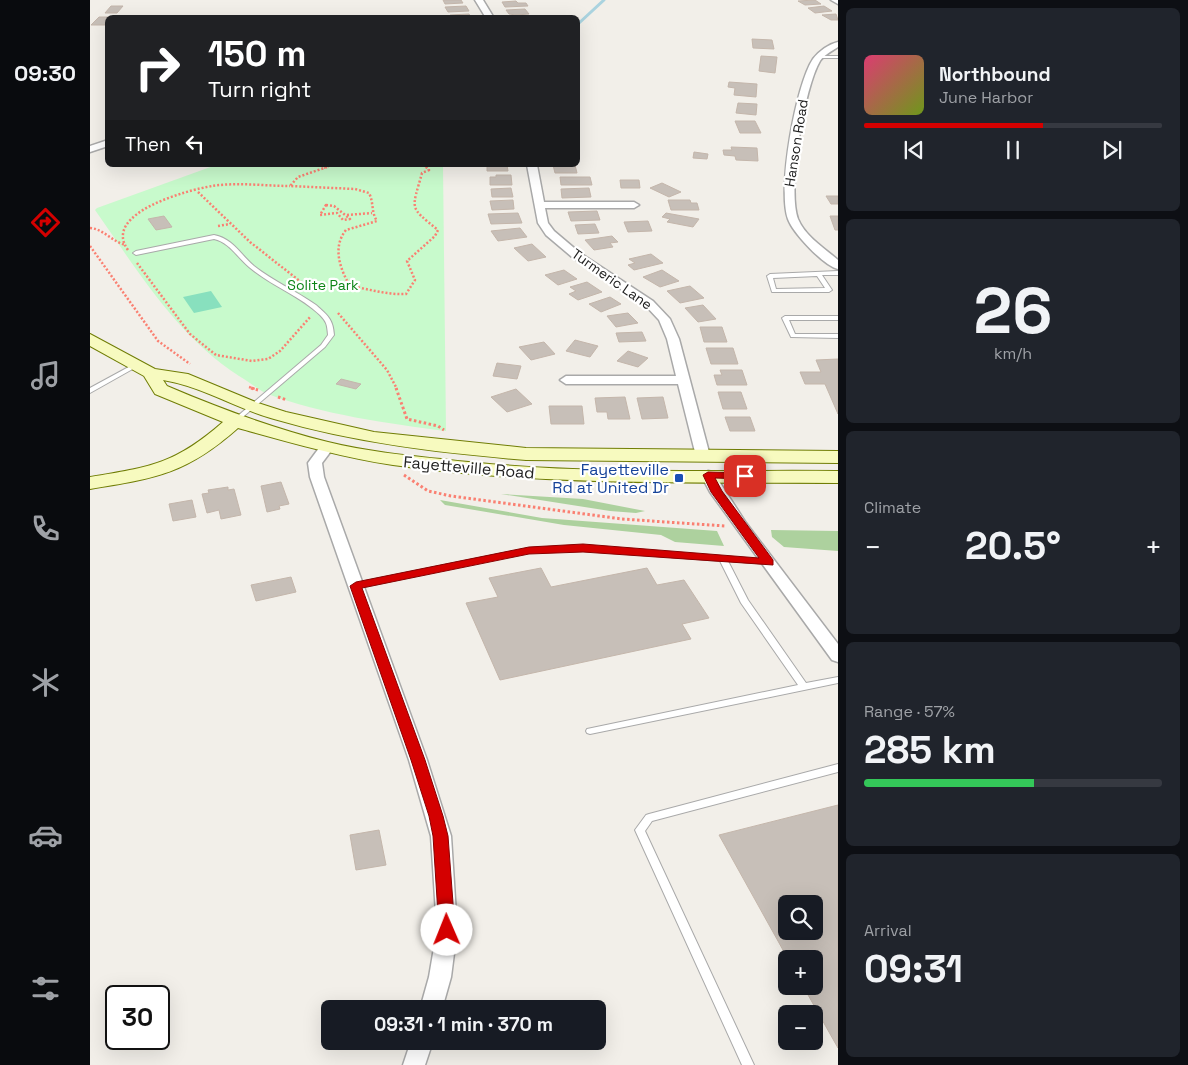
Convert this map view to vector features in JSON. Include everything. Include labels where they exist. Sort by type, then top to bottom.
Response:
[{"type":"main road","name":"Fayetteville Road","points":[[90,339],[143,369],[182,378],[252,407],[374,437],[486,451],[564,455],[838,457]]},
{"type":"main road","name":"Fayetteville Road","points":[[143,369],[161,390],[235,421],[327,447],[392,459],[484,470],[567,475],[838,477]]},
{"type":"main road","points":[[90,483],[142,473],[174,464],[210,442],[235,421]]},
{"type":"street","points":[[479,0],[488,15]]},
{"type":"street","points":[[819,57],[838,44]]},
{"type":"street","name":"Hanson Road","points":[[819,57],[804,91],[788,190],[790,210],[800,230],[838,266]]},
{"type":"street","points":[[90,149],[105,144]]},
{"type":"street","name":"Turmeric Lane","points":[[532,167],[543,223],[562,244],[636,294],[658,312],[669,328],[703,456]]},
{"type":"street","points":[[540,205],[634,204]]},
{"type":"street","points":[[566,380],[682,380]]},
{"type":"street","points":[[327,447],[315,463],[315,470],[418,760],[441,836],[447,930],[440,978],[434,1000]]},
{"type":"street","points":[[708,475],[717,492],[838,656]]},
{"type":"street","points":[[414,1065],[419,1050]]},
{"type":"lane","points":[[819,57],[838,57]]},
{"type":"lane","points":[[133,253],[214,236],[220,237],[255,269],[321,313],[331,325],[330,337],[316,352],[235,421]]},
{"type":"lane","points":[[819,275],[829,290],[774,291],[770,276],[838,273]]},
{"type":"lane","points":[[838,318],[785,318],[793,336],[838,336]]},
{"type":"lane","points":[[90,391],[143,369]]},
{"type":"lane","points":[[356,586],[529,550],[583,548],[768,562]]},
{"type":"lane","points":[[723,559],[744,601],[804,688]]},
{"type":"lane","points":[[590,731],[838,680]]},
{"type":"lane","points":[[748,1065],[640,830],[649,818],[838,768]]},
{"type":"path","points":[[290,186],[298,177],[326,167]]},
{"type":"path","points":[[125,246],[122,234],[124,227],[139,212],[164,200],[213,186],[290,186],[362,190],[368,193],[372,199],[372,213],[378,221],[354,226],[341,235],[338,255],[344,277],[350,286],[372,289],[390,295],[406,294],[414,280],[407,261],[435,236],[438,230],[416,212],[414,203],[422,173],[430,170],[426,167]]},
{"type":"path","points":[[346,215],[350,219],[343,220],[337,213],[320,215],[324,207],[331,205],[346,215],[372,213]]},
{"type":"path","points":[[90,228],[98,228],[133,253]]},
{"type":"path","points":[[90,246],[158,341],[166,349],[196,368]]},
{"type":"path","points":[[136,262],[190,334],[212,353],[220,356],[252,361],[268,359],[285,345],[308,318],[321,313]]},
{"type":"path","points":[[402,473],[415,484],[428,491],[451,496],[599,518],[672,525],[728,526]]},
{"type":"green space","name":"Solite Park","points":[[210,167],[443,167],[446,431],[332,413],[268,394],[239,376],[216,360],[177,322],[143,279],[95,210]]},
{"type":"green space","points":[[211,291],[222,307],[194,313],[183,297]]},
{"type":"green space","points":[[501,494],[583,499],[645,511],[636,513],[610,511]]},
{"type":"green space","points":[[440,500],[542,518],[717,531],[724,546],[675,542],[661,535],[564,525],[445,505]]},
{"type":"green space","points":[[771,530],[838,531],[838,551],[784,547],[772,537]]},
{"type":"building","points":[[443,0],[461,0],[463,3],[445,4]]},
{"type":"building","points":[[815,0],[821,4],[805,5],[798,1]]},
{"type":"building","points":[[516,1],[518,3],[526,3],[528,6],[505,7],[502,2]]},
{"type":"building","points":[[111,6],[123,6],[117,13],[105,13]]},
{"type":"building","points":[[466,6],[469,11],[448,12],[445,7]]},
{"type":"building","points":[[824,6],[832,11],[815,13],[808,8]]},
{"type":"building","points":[[525,9],[529,14],[509,14],[506,10]]},
{"type":"building","points":[[836,14],[838,20],[831,20],[822,15]]},
{"type":"building","points":[[99,17],[105,17],[105,25],[91,25]]},
{"type":"building","points":[[752,39],[772,40],[774,49],[753,48]]},
{"type":"building","points":[[761,56],[777,57],[775,73],[759,71]]},
{"type":"building","points":[[729,82],[757,84],[756,97],[734,95],[735,88],[728,87]]},
{"type":"building","points":[[738,103],[757,104],[756,115],[736,113]]},
{"type":"building","points":[[735,121],[755,121],[761,133],[740,133]]},
{"type":"building","points":[[731,147],[757,148],[758,161],[736,160],[735,156],[724,155],[723,150],[732,150]]},
{"type":"building","points":[[694,152],[708,154],[707,159],[693,158]]},
{"type":"building","points":[[487,167],[507,167],[508,171],[487,171]]},
{"type":"building","points":[[554,167],[576,167],[577,173],[555,173]]},
{"type":"building","points":[[496,175],[511,175],[512,185],[490,185],[490,177],[496,177]]},
{"type":"building","points":[[560,177],[590,177],[592,185],[561,185]]},
{"type":"building","points":[[620,180],[639,180],[640,188],[621,188]]},
{"type":"building","points":[[662,183],[681,192],[669,197],[650,188]]},
{"type":"building","points":[[511,188],[513,197],[492,197],[491,189]]},
{"type":"building","points":[[589,188],[591,197],[562,198],[561,189]]},
{"type":"building","points":[[826,196],[838,196],[838,204],[831,204]]},
{"type":"building","points":[[513,200],[514,209],[492,210],[490,201]]},
{"type":"building","points":[[668,200],[690,200],[691,203],[697,203],[699,210],[671,210]]},
{"type":"building","points":[[597,211],[600,220],[571,221],[568,212]]},
{"type":"building","points":[[518,213],[522,223],[491,224],[488,214]]},
{"type":"building","points":[[666,213],[699,219],[693,227],[667,222],[670,219],[662,217]]},
{"type":"building","points":[[164,216],[172,227],[156,230],[148,219]]},
{"type":"building","points":[[830,216],[838,216],[838,230],[835,230]]},
{"type":"building","points":[[648,221],[652,231],[628,232],[624,222]]},
{"type":"building","points":[[595,224],[599,233],[578,234],[575,225]]},
{"type":"building","points":[[520,228],[527,237],[498,241],[491,231]]},
{"type":"building","points":[[612,236],[618,242],[610,243],[613,247],[594,250],[585,240]]},
{"type":"building","points":[[532,244],[546,257],[528,261],[514,248]]},
{"type":"building","points":[[651,254],[663,263],[634,270],[628,265],[635,263],[629,259]]},
{"type":"building","points":[[564,270],[577,279],[558,285],[545,275]]},
{"type":"building","points":[[662,270],[679,281],[660,287],[643,277]]},
{"type":"building","points":[[587,282],[602,292],[578,300],[569,294],[576,291],[570,287]]},
{"type":"building","points":[[690,286],[704,298],[680,303],[667,291]]},
{"type":"building","points":[[610,297],[621,304],[601,312],[589,304]]},
{"type":"building","points":[[703,305],[716,319],[698,322],[685,308]]},
{"type":"building","points":[[628,313],[638,323],[616,327],[607,316]]},
{"type":"building","points":[[700,327],[722,327],[727,342],[704,342]]},
{"type":"building","points":[[642,332],[646,341],[619,342],[616,333]]},
{"type":"building","points":[[575,340],[598,346],[590,357],[566,351]]},
{"type":"building","points":[[544,342],[555,354],[531,360],[519,347]]},
{"type":"building","points":[[706,348],[733,348],[738,364],[711,364]]},
{"type":"building","points":[[628,351],[648,358],[638,367],[617,361]]},
{"type":"building","points":[[838,359],[838,414],[825,384],[805,384],[800,372],[821,372],[816,360]]},
{"type":"building","points":[[497,363],[521,366],[517,379],[493,376]]},
{"type":"building","points":[[720,370],[742,370],[747,385],[717,385],[714,375],[722,375]]},
{"type":"building","points":[[341,379],[361,384],[356,389],[336,384]]},
{"type":"building","points":[[516,389],[532,404],[507,412],[491,397]]},
{"type":"building","points":[[718,392],[741,392],[747,409],[723,409]]},
{"type":"building","points":[[625,397],[630,419],[608,419],[607,412],[597,412],[595,398]]},
{"type":"building","points":[[663,397],[668,418],[642,419],[637,398]]},
{"type":"building","points":[[549,406],[582,406],[584,424],[551,424]]},
{"type":"building","points":[[725,417],[750,417],[755,431],[730,431]]},
{"type":"building","points":[[281,482],[289,504],[279,506],[280,509],[267,512],[261,486]]},
{"type":"building","points":[[228,487],[228,490],[234,489],[241,515],[221,519],[219,510],[207,513],[202,494],[209,493],[208,490]]},
{"type":"building","points":[[192,500],[196,517],[173,521],[169,504]]},
{"type":"building","points":[[541,568],[551,587],[647,568],[657,585],[684,580],[709,618],[682,624],[691,639],[500,680],[466,603],[498,597],[489,578]]},
{"type":"building","points":[[291,577],[296,592],[256,601],[251,585]]},
{"type":"building","points":[[838,805],[838,1048],[823,1021],[823,1005],[814,1005],[808,995],[823,995],[823,950],[783,950],[719,835]]},
{"type":"building","points":[[379,830],[386,865],[356,870],[350,835]]},
{"type":"waterway","points":[[580,22],[604,0]]},
{"type":"place","name":"Fayetteville Rd at United Dr","points":[[679,478]]},
{"type":"route","points":[[447,930],[447,899],[441,836],[436,816],[356,586],[450,568],[529,550],[583,548],[768,562],[717,492],[708,475],[745,476]]}]
